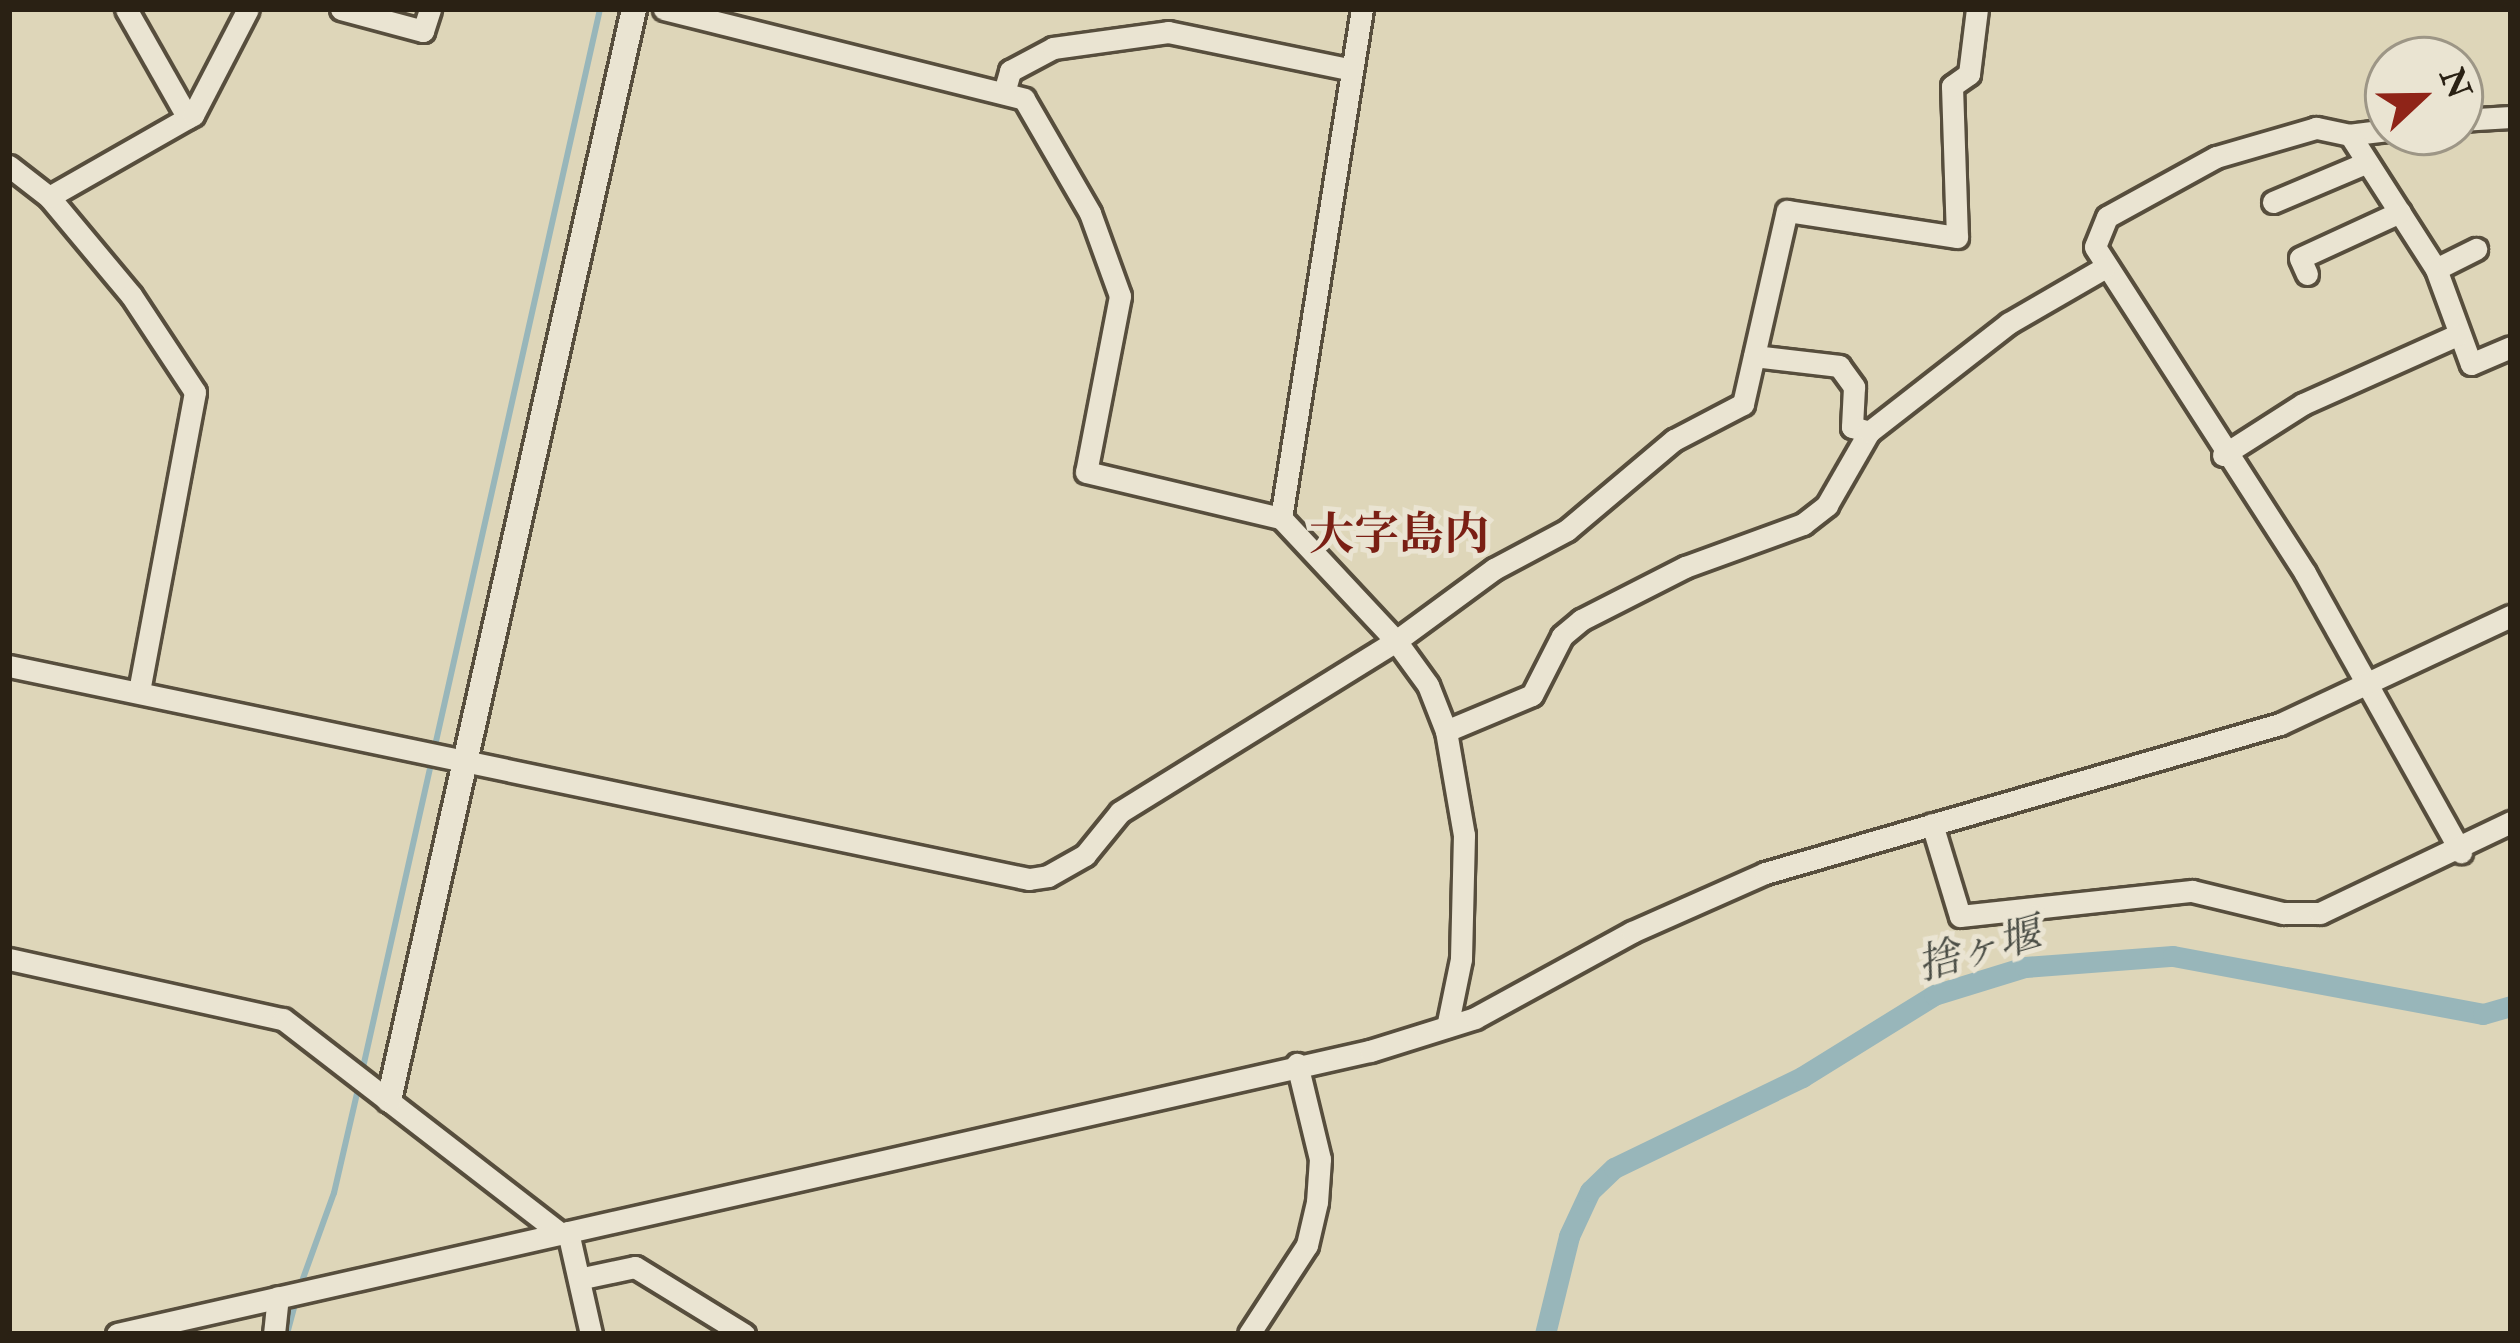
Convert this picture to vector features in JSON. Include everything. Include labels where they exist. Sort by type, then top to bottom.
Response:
[{"type":"street","points":[[126,9],[188,118]]},
{"type":"street","points":[[49,196],[188,118],[248,9]]},
{"type":"street","points":[[341,9],[423,31],[430,9]]},
{"type":"street","points":[[389,1100],[634,9]]},
{"type":"street","points":[[664,9],[1005,89],[1024,99],[1090,213],[1120,296],[1086,472],[1281,518],[1396,641],[1428,685],[1446,731],[1464,836],[1461,959],[1447,1028]]},
{"type":"street","points":[[1281,518],[1362,9]]},
{"type":"street","points":[[9,666],[1029,879],[1085,855],[1120,812],[1396,641],[1494,569],[1568,530],[1674,440],[1743,404],[1787,211],[1957,238],[1952,86],[1970,74],[1977,9]]},
{"type":"street","points":[[1005,89],[1010,71],[1053,48],[1168,21],[1349,69]]},
{"type":"street","points":[[2364,133],[2316,128],[2172,176],[2097,230],[2104,268],[2223,455],[2306,573],[2365,687],[2461,852]]},
{"type":"street","points":[[2350,135],[2363,164],[2436,269],[2471,364],[2511,347]]},
{"type":"street","points":[[2273,202],[2363,164]]},
{"type":"street","points":[[9,166],[49,196],[131,296],[199,405],[140,690]]},
{"type":"street","points":[[2307,274],[2300,259],[2400,212]]},
{"type":"street","points":[[2436,269],[2476,249]]},
{"type":"street","points":[[1446,731],[1532,695],[1562,636],[1581,620],[1685,567],[1803,524],[1827,505],[1869,432],[2009,323],[2104,268]]},
{"type":"street","points":[[2223,455],[2303,404],[2457,334]]},
{"type":"street","points":[[1754,356],[1839,367],[1854,387],[1852,427],[1869,432]]},
{"type":"street","points":[[116,1334],[1447,1028],[1765,873],[2280,724],[2511,616]]},
{"type":"street","points":[[1932,824],[1960,916],[2192,890],[2283,914],[2320,913],[2461,852],[2511,822]]},
{"type":"street","points":[[9,959],[283,1019],[564,1232],[583,1278],[591,1334]]},
{"type":"street","points":[[1249,1334],[1306,1245],[1317,1202],[1320,1159],[1297,1064]]},
{"type":"street","points":[[583,1278],[635,1267],[743,1334]]},
{"type":"street","points":[[274,1334],[278,1297]]},
{"type":"waterway","points":[[362,1072],[600,9]]},
{"type":"waterway","name":"捨ヶ堰","points":[[1545,1334],[1569,1236],[1590,1191],[1614,1168],[1802,1077],[1934,995],[2025,967],[2173,956],[2483,1014],[2511,1006]]},
{"type":"waterway","points":[[301,1284],[334,1193],[359,1085]]},
{"type":"waterway","points":[[287,1334],[297,1297]]},
{"type":"district","name":"大字島内","points":[[1399,536]]}]
